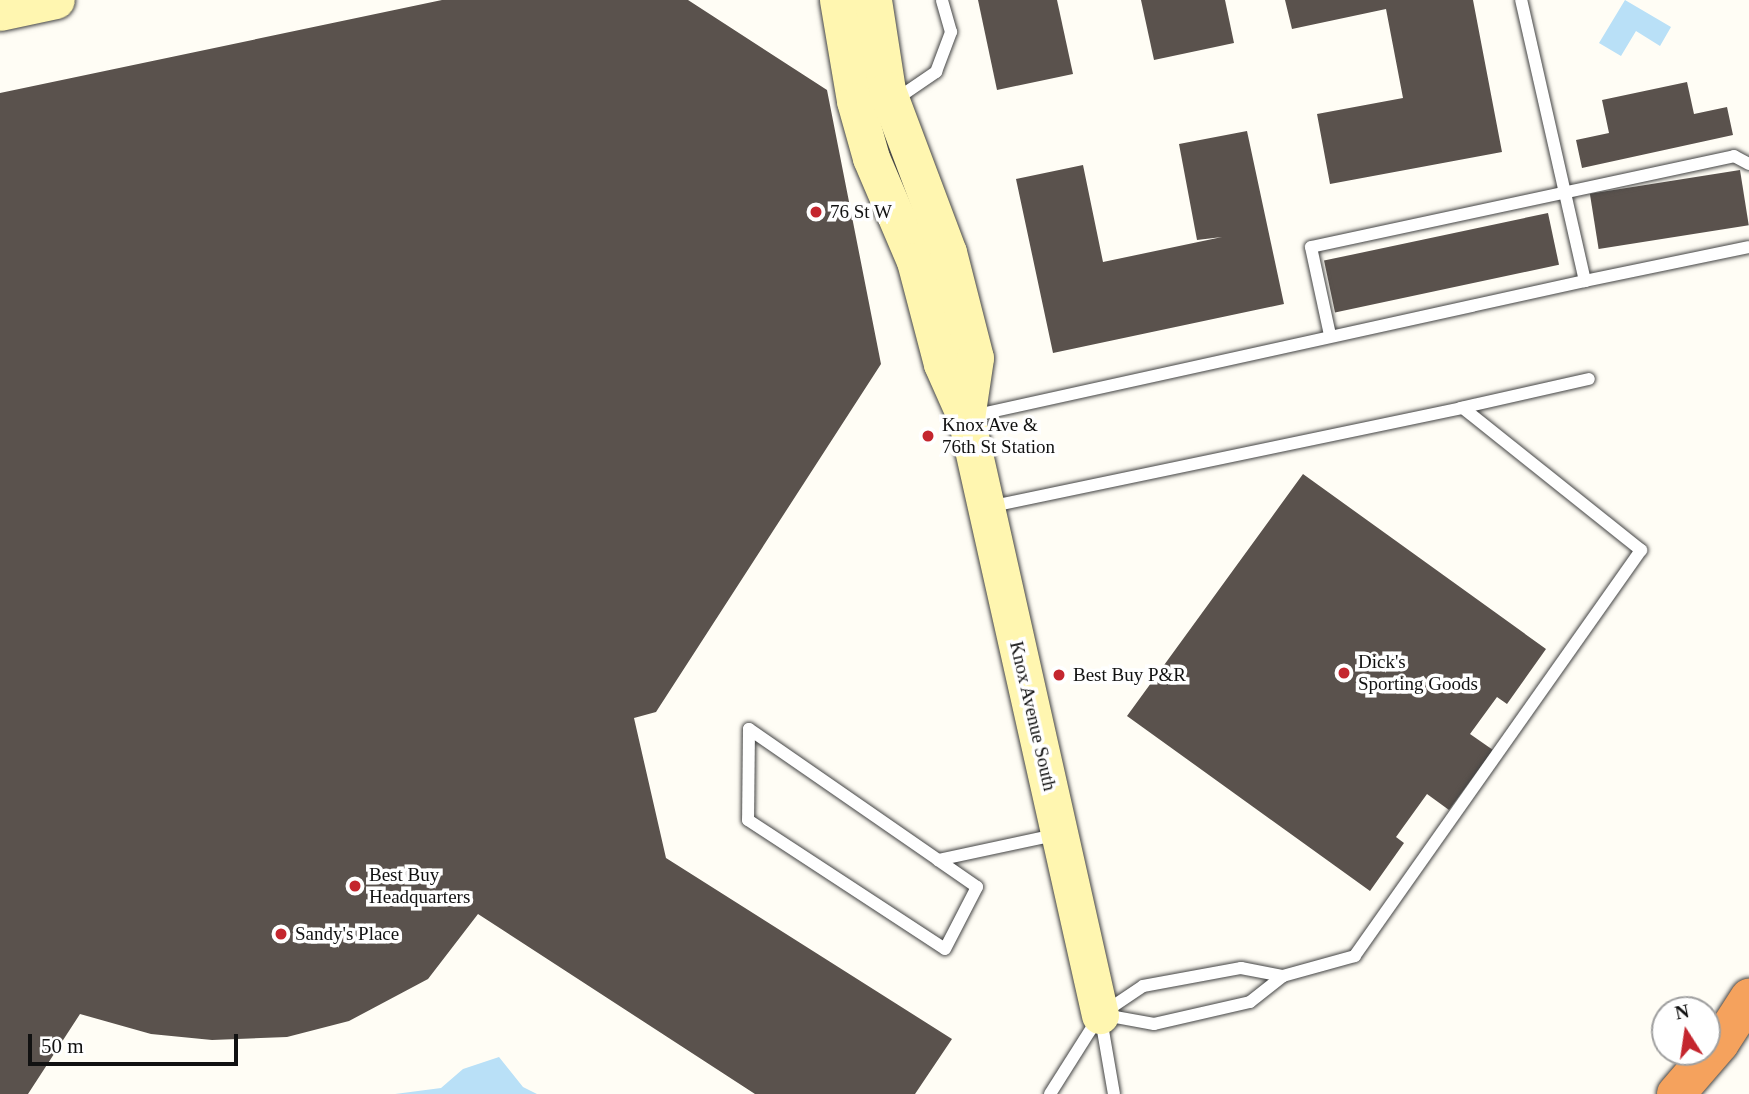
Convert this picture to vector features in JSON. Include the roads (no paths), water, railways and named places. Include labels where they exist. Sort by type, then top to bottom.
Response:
[{"type":"highway","points":[[1676,1094],[1734,1038],[1749,998]]},
{"type":"street","points":[[0,12],[56,0]]},
{"type":"street","name":"Knox Avenue South","points":[[838,0],[875,107]]},
{"type":"street","name":"Knox Avenue South","points":[[873,0],[875,107],[871,158],[915,261],[942,364],[966,418],[1100,1015]]},
{"type":"lane","points":[[875,107],[936,72],[951,32],[942,0]]},
{"type":"lane","points":[[1521,0],[1585,281]]},
{"type":"lane","points":[[1330,335],[1311,247],[1734,156],[1749,164]]},
{"type":"lane","points":[[966,418],[1330,335],[1749,247]]},
{"type":"lane","points":[[986,507],[1589,379]]},
{"type":"lane","points":[[1100,1015],[1154,1024],[1250,1002],[1283,976],[1355,956],[1642,550],[1461,408]]},
{"type":"lane","points":[[938,860],[977,887],[945,949],[748,820],[749,729],[938,860],[1059,834]]},
{"type":"lane","points":[[1049,1094],[1100,1015],[1143,986],[1241,968],[1283,976]]},
{"type":"lane","points":[[1100,1015],[1114,1094]]},
{"type":"water","points":[[1625,0],[1671,27],[1660,46],[1636,31],[1621,56],[1599,43]]},
{"type":"water","points":[[499,1057],[523,1087],[537,1094],[395,1094],[441,1088],[463,1069]]},
{"type":"place","name":"76 St W","points":[[816,212]]},
{"type":"place","name":"Knox Ave & 76th St Station","points":[[928,436]]},
{"type":"place","name":"Dick's Sporting Goods","points":[[1344,673]]},
{"type":"place","name":"Best Buy P&R","points":[[1059,675]]},
{"type":"place","name":"Best Buy Headquarters","points":[[355,886]]},
{"type":"place","name":"Sandy's Place","points":[[281,934]]}]
